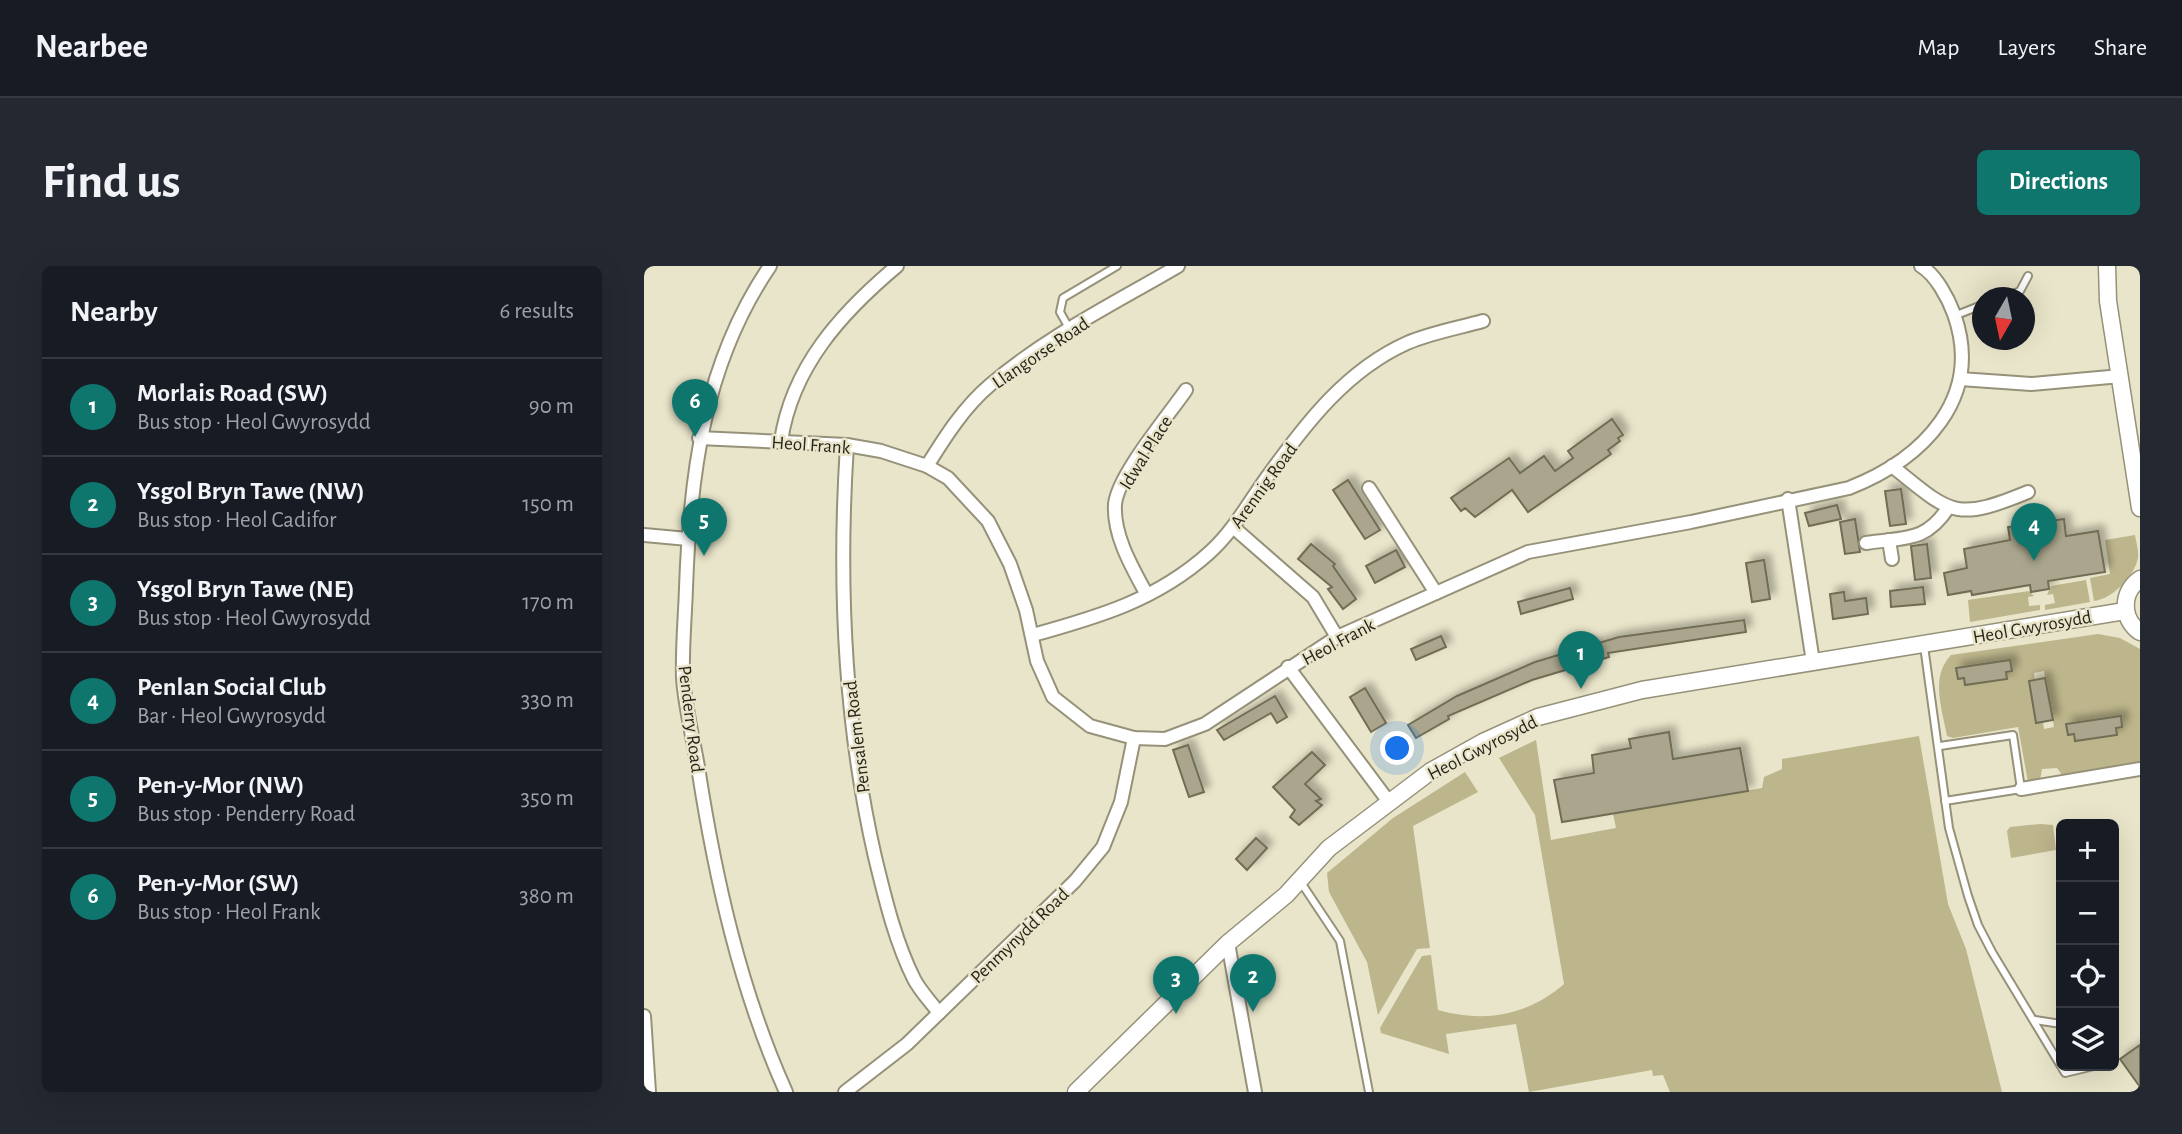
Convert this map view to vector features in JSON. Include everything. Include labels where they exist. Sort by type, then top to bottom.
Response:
[{"type":"street","name":"Penderry Road","points":[[770,266],[754,290],[727,344],[708,400],[699,438],[688,539],[683,678],[710,846],[761,1035],[786,1092]]},
{"type":"street","points":[[781,441],[785,410],[827,334],[897,266]]},
{"type":"street","name":"Llangorse Road","points":[[927,466],[951,428],[989,386],[1070,329],[1178,266]]},
{"type":"street","name":"Heol Frank","points":[[699,438],[846,445],[881,451],[927,466],[948,478],[988,521],[1010,565],[1033,635],[1037,661],[1053,697],[1090,726],[1134,738],[1164,739],[1205,724],[1288,667],[1338,637],[1528,552],[1691,522],[1849,488],[1892,466],[1920,446],[1941,422],[1955,400],[1960,379],[1960,333],[1948,299],[1921,266]]},
{"type":"street","points":[[2107,266],[2108,301],[2134,443],[2140,508]]},
{"type":"street","name":"Arennig Road","points":[[1033,635],[1115,612],[1179,577],[1210,552],[1233,527],[1291,444],[1354,374],[1407,343],[1483,321]]},
{"type":"street","points":[[1960,379],[2031,384],[2121,376]]},
{"type":"street","name":"Idwal Place","points":[[1147,595],[1129,562],[1117,526],[1115,505],[1120,485],[1186,390]]},
{"type":"street","name":"Pensalem Road","points":[[846,445],[841,529],[844,615],[852,724],[866,820],[888,914],[915,980],[939,1013]]},
{"type":"street","points":[[1892,466],[1948,508],[1973,511],[2028,492]]},
{"type":"street","points":[[1369,488],[1436,593]]},
{"type":"street","points":[[1788,499],[1813,662]]},
{"type":"street","points":[[1866,544],[1927,533],[1937,526],[1948,508]]},
{"type":"street","points":[[1233,527],[1313,597],[1338,637]]},
{"type":"street","points":[[644,535],[688,539]]},
{"type":"street","points":[[1888,540],[1892,559]]},
{"type":"street","points":[[2140,579],[2129,591],[2125,611],[2129,621],[2140,632]]},
{"type":"street","name":"Heol Gwyrosydd","points":[[1076,1092],[1228,943],[1286,895],[1329,848],[1431,771],[1538,717],[1642,690],[2125,611]]},
{"type":"street","points":[[1288,667],[1389,802]]},
{"type":"street","name":"Penmynydd Road","points":[[845,1092],[908,1044],[1075,881],[1103,847],[1121,802],[1134,738]]},
{"type":"street","points":[[2021,789],[2140,769]]},
{"type":"street","points":[[1228,943],[1255,1092]]},
{"type":"street","points":[[644,1016],[649,1092]]},
{"type":"lane","points":[[1070,329],[1059,312],[1063,298],[1117,266]]},
{"type":"lane","points":[[2022,287],[2028,276]]},
{"type":"lane","points":[[1954,316],[1972,309]]},
{"type":"lane","points":[[1924,645],[1940,746],[1945,801],[1957,862],[1978,925],[2056,1057]]},
{"type":"lane","points":[[1940,746],[2013,735],[2021,789],[1945,801]]},
{"type":"lane","points":[[1299,879],[1339,941],[1369,1092]]},
{"type":"lane","points":[[2035,1020],[2056,1023]]},
{"type":"shaded area","points":[[2135,535],[2138,558],[2132,572],[2115,592],[2094,601],[2090,578],[2110,574],[2105,540]]},
{"type":"shaded area","points":[[2086,580],[2090,602],[2045,610],[2045,605],[2055,603],[2053,594],[2047,595],[2051,586]]},
{"type":"shaded area","points":[[2029,591],[2034,596],[2028,597],[2029,606],[2040,605],[2040,610],[1970,622],[1968,600]]},
{"type":"shaded area","points":[[2098,634],[2120,638],[2140,649],[2140,765],[2068,776],[2062,775],[2057,768],[2042,769],[2040,780],[2028,782],[2018,727],[1953,738],[1947,736],[1939,683],[1941,673],[1951,655]],"holes":[[[2010,660],[2012,670],[1958,678],[1956,668]],[[2044,671],[2054,727],[2044,729],[2043,722],[2036,723],[2029,682],[2035,680],[2034,673]],[[2121,716],[2122,727],[2116,728],[2117,735],[2076,741],[2074,734],[2068,735],[2066,724]]]},
{"type":"shaded area","points":[[1919,736],[1948,904],[1966,949],[2002,1092],[1670,1092],[1663,1075],[1653,1076],[1652,1070],[1529,1092],[1516,1024],[1446,1034],[1449,1054],[1381,1033],[1380,1028],[1422,956],[1431,955],[1438,1010],[1455,1014],[1488,1016],[1520,1010],[1550,995],[1564,984],[1535,815],[1499,758],[1536,740],[1551,840],[1616,828],[1613,814],[1762,788],[1764,777],[1782,769],[1782,759]]},
{"type":"shaded area","points":[[1465,772],[1478,792],[1413,826],[1430,948],[1417,949],[1378,1015],[1367,962],[1329,892],[1327,873],[1393,818]]},
{"type":"shaded area","points":[[2053,825],[2056,850],[2011,858],[2007,831],[2010,827]]},
{"type":"building","points":[[1612,419],[1623,435],[1618,438],[1620,441],[1608,450],[1611,454],[1528,512],[1512,490],[1475,517],[1465,508],[1461,511],[1451,498],[1509,458],[1520,473],[1544,456],[1555,471],[1573,458],[1568,451]]},
{"type":"building","points":[[1348,480],[1380,530],[1365,539],[1333,490]]},
{"type":"building","points":[[1901,489],[1906,524],[1890,526],[1885,491]]},
{"type":"building","points":[[1837,505],[1841,519],[1809,526],[1805,513]]},
{"type":"building","points":[[1855,519],[1860,552],[1845,554],[1840,522]]},
{"type":"building","points":[[2064,519],[2066,536],[2098,531],[2105,572],[2048,581],[2049,589],[2031,592],[2030,585],[1972,595],[1971,591],[1948,595],[1944,573],[1967,568],[1964,549],[2010,540],[2008,527]]},
{"type":"building","points":[[1311,544],[1335,564],[1333,566],[1356,599],[1343,609],[1328,589],[1332,587],[1298,559]]},
{"type":"building","points":[[1927,544],[1931,578],[1915,580],[1911,546]]},
{"type":"building","points":[[1396,550],[1405,567],[1375,583],[1366,566]]},
{"type":"building","points":[[1764,560],[1770,599],[1752,602],[1746,563]]},
{"type":"building","points":[[1923,587],[1925,604],[1891,607],[1890,591]]},
{"type":"building","points":[[1570,588],[1573,599],[1521,614],[1518,602]]},
{"type":"building","points":[[1844,592],[1845,601],[1866,598],[1868,614],[1833,619],[1830,594]]},
{"type":"building","points":[[1744,620],[1746,632],[1608,653],[1609,657],[1532,680],[1448,716],[1449,719],[1416,738],[1408,725],[1457,696],[1535,662],[1619,637]]},
{"type":"building","points":[[1441,636],[1446,647],[1416,660],[1411,649]]},
{"type":"building","points":[[2010,660],[2012,671],[2006,672],[2007,679],[1965,685],[1964,678],[1958,679],[1956,668]]},
{"type":"building","points":[[2045,678],[2053,720],[2036,723],[2029,681]]},
{"type":"building","points":[[1365,688],[1386,723],[1371,732],[1350,697]]},
{"type":"building","points":[[1275,696],[1287,717],[1277,723],[1271,713],[1224,740],[1217,730]]},
{"type":"building","points":[[2121,716],[2122,727],[2116,728],[2117,735],[2075,741],[2074,734],[2068,735],[2066,724]]},
{"type":"building","points":[[1669,732],[1673,759],[1740,748],[1748,791],[1562,822],[1554,780],[1594,773],[1592,755],[1631,748],[1629,739]]},
{"type":"building","points":[[1188,745],[1204,792],[1189,797],[1173,750]]},
{"type":"building","points":[[1312,752],[1325,765],[1305,784],[1321,799],[1316,801],[1322,805],[1299,825],[1290,817],[1295,810],[1273,787]]},
{"type":"building","points":[[1256,838],[1267,848],[1247,870],[1236,859]]},
{"type":"building","points":[[2140,1045],[2140,1087],[2120,1059]]},
{"type":"place","name":"Pen-y-Mor (SW)","points":[[695,437]]},
{"type":"place","name":"Pen-y-Mor (NW)","points":[[704,556]]},
{"type":"place","name":"Penlan Social Club","points":[[2034,561]]},
{"type":"place","name":"Morlais Road (SW)","points":[[1581,689]]},
{"type":"place","name":"Ysgol Bryn Tawe (NW)","points":[[1253,1012]]},
{"type":"place","name":"Ysgol Bryn Tawe (NE)","points":[[1176,1014]]}]
